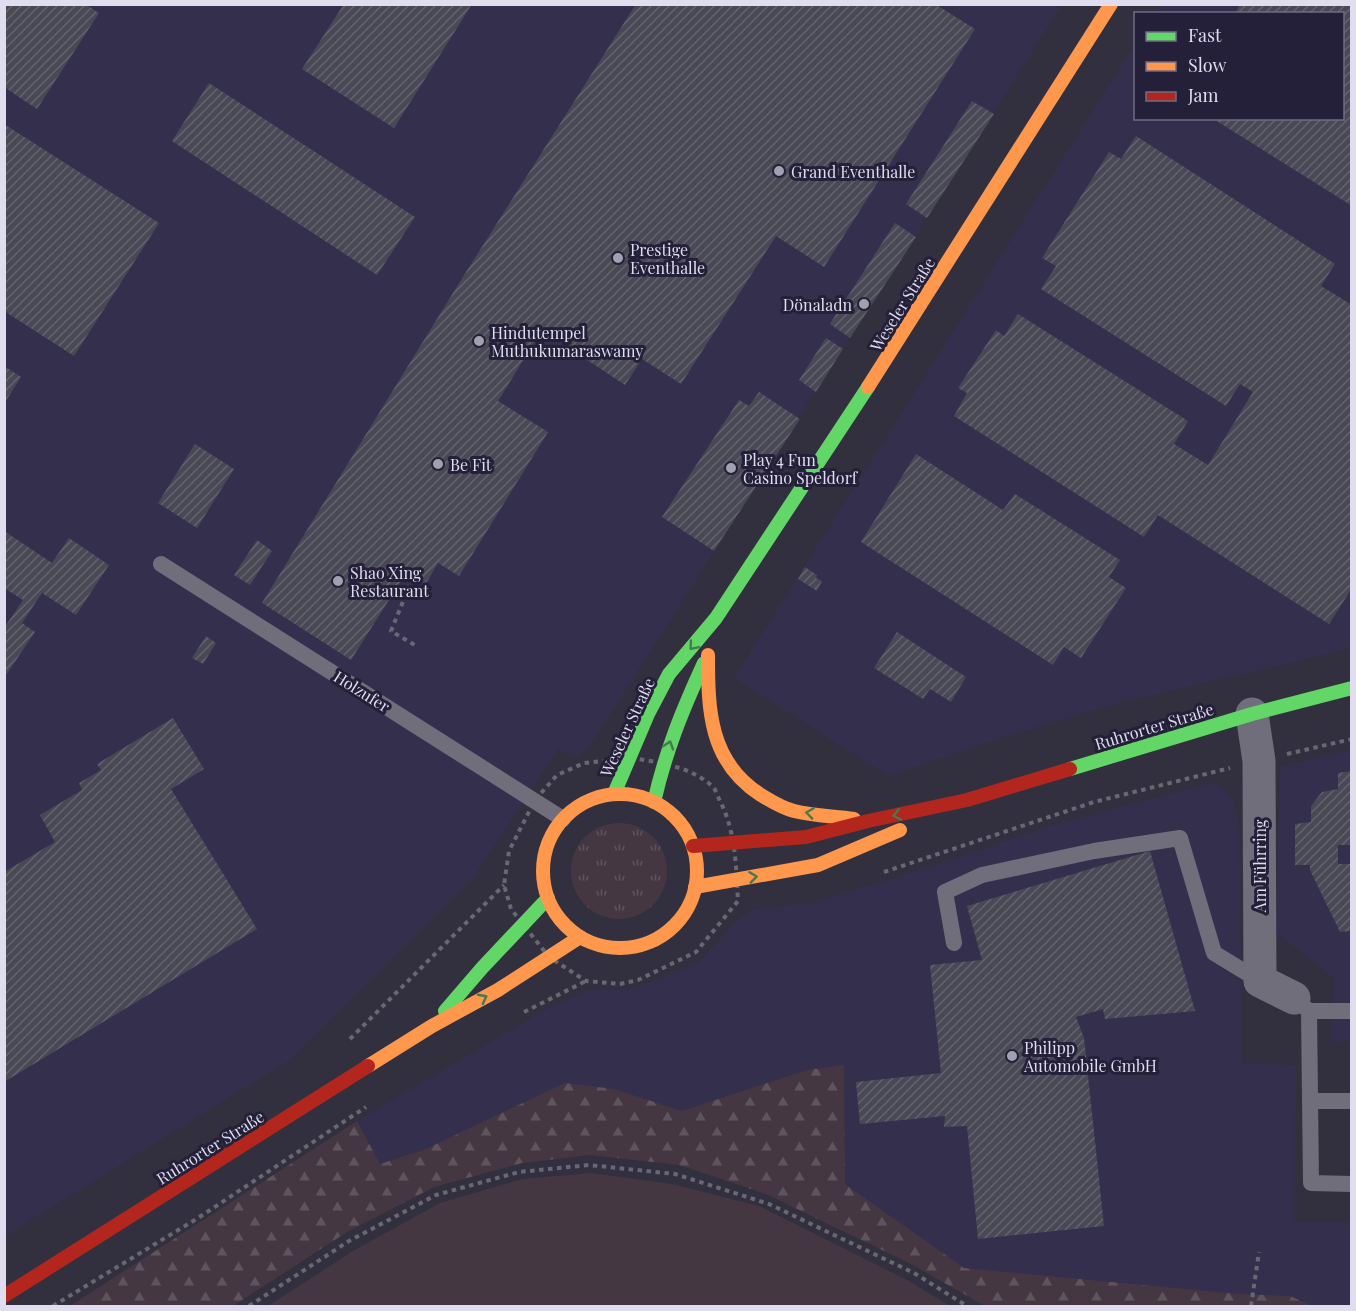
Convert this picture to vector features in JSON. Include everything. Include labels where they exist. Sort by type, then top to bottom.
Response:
[{"type":"main road","name":"Weseler Straße","points":[[614,794],[648,714],[669,674],[716,618],[854,411],[1111,4]]},
{"type":"main road","name":"Weseler Straße","points":[[654,802],[663,763],[676,725],[708,655],[716,618]]},
{"type":"main road","name":"Ruhrorter Straße","points":[[708,655],[707,694],[712,730],[722,755],[735,775],[757,794],[792,810],[868,821]]},
{"type":"main road","name":"Ruhrorter Straße","points":[[693,846],[806,837],[967,800],[1252,714],[1352,688]]},
{"type":"main road","points":[[614,794],[634,795],[654,802],[670,813],[684,828],[693,846],[697,866],[696,887],[687,910],[671,929],[651,942],[627,948],[611,947],[580,937],[561,920],[548,898],[543,878],[544,857],[551,837],[563,819],[577,807],[595,798],[614,794]]},
{"type":"main road","name":"Ruhrorter Straße","points":[[696,887],[818,865],[967,800]]},
{"type":"main road","name":"Ruhrorter Straße","points":[[432,1026],[548,898]]},
{"type":"main road","name":"Ruhrorter Straße","points":[[4,1296],[432,1026],[498,990],[580,937]]},
{"type":"street","name":"Am Führring","points":[[1252,714],[1259,761],[1260,981]]},
{"type":"street","points":[[1260,981],[1301,1004]]},
{"type":"lane","name":"Holzufer","points":[[161,564],[563,819]]},
{"type":"lane","points":[[954,943],[945,892],[982,875],[1094,851],[1180,838],[1214,953],[1260,981]]},
{"type":"lane","points":[[1352,1011],[1301,1004],[1311,1101],[1311,1184],[1352,1184]]},
{"type":"lane","points":[[1311,1101],[1352,1101]]},
{"type":"path","points":[[413,577],[392,631],[418,647]]},
{"type":"path","points":[[881,873],[1094,802],[1352,739]]},
{"type":"path","points":[[738,902],[734,843],[728,816],[714,789],[691,774],[663,763],[631,758],[584,763],[557,776],[535,800],[509,851],[504,885],[511,909],[549,957],[586,981],[620,984],[638,980],[696,952],[738,902],[748,901]]},
{"type":"path","points":[[346,1043],[504,885]]},
{"type":"path","points":[[524,1012],[586,981]]},
{"type":"path","points":[[53,1306],[198,1218],[367,1106]]},
{"type":"path","points":[[249,1306],[349,1241],[436,1195],[519,1172],[589,1165],[675,1174],[769,1204],[914,1273],[967,1306]]},
{"type":"path","points":[[1251,1306],[1259,1252]]},
{"type":"shaded area","points":[[5,5],[1062,5],[592,743],[577,758],[558,749],[472,880],[290,1060],[5,1236]]},
{"type":"shaded area","points":[[1161,5],[1351,5],[1351,648],[1114,704],[991,741],[889,776],[734,678],[1134,46],[1134,120],[1344,120],[1344,12],[1156,12]]},
{"type":"shaded area","points":[[1351,750],[1351,1041],[1332,1041],[1333,977],[1276,932],[1280,767]]},
{"type":"shaded area","points":[[1215,782],[1233,800],[1239,828],[1242,1064],[1296,1065],[1294,1222],[1351,1222],[1351,1306],[1312,1306],[1290,1296],[1239,1294],[964,1268],[845,1184],[844,1065],[806,1070],[682,1111],[614,1089],[380,1164],[357,1121],[539,1013],[587,990],[631,990],[700,962],[736,921],[754,909],[812,903],[918,871],[1047,827]]},
{"type":"green space","points":[[619,823],[638,826],[653,837],[664,852],[667,871],[664,890],[653,905],[638,916],[619,919],[600,916],[585,905],[574,890],[571,871],[574,852],[585,837],[600,826]]},
{"type":"green space","points":[[844,1065],[845,1184],[964,1268],[1239,1294],[1290,1296],[1312,1306],[985,1306],[913,1265],[766,1194],[679,1165],[590,1155],[522,1163],[434,1187],[347,1232],[233,1306],[70,1306],[357,1121],[380,1164],[426,1149],[565,1083],[614,1089],[682,1111],[807,1070]]},
{"type":"green space","points":[[591,1173],[672,1184],[759,1206],[909,1281],[950,1306],[268,1306],[353,1251],[440,1203],[522,1179]]},
{"type":"building","points":[[4,4],[85,4],[99,13],[37,109],[4,87]]},
{"type":"building","points":[[344,4],[472,4],[394,128],[302,69]]},
{"type":"building","points":[[636,4],[935,4],[975,29],[824,267],[776,236],[681,384],[642,359],[625,385],[542,330],[498,401],[548,432],[459,576],[438,563],[425,585],[406,573],[351,660],[262,603],[461,280]]},
{"type":"building","points":[[1240,4],[1352,4],[1352,206],[1215,120],[1344,120],[1344,12],[1236,12]]},
{"type":"building","points":[[209,83],[415,217],[377,275],[172,141]]},
{"type":"building","points":[[972,101],[994,114],[927,218],[906,204]]},
{"type":"building","points":[[4,124],[159,223],[74,356],[4,311]]},
{"type":"building","points":[[1136,136],[1335,264],[1321,286],[1352,305],[1352,588],[1329,624],[1158,515],[1144,537],[954,416],[967,393],[958,388],[996,330],[1004,336],[1018,314],[1188,421],[1174,444],[1208,465],[1253,392],[1240,384],[1226,406],[1041,289],[1056,266],[1042,258],[1109,152],[1121,159]]},
{"type":"building","points":[[895,223],[916,237],[850,338],[830,324]]},
{"type":"building","points":[[826,338],[843,349],[816,392],[799,380]]},
{"type":"building","points":[[4,366],[21,377],[4,404]]},
{"type":"building","name":"Play 4 Fun Casino Speldorf","points":[[759,392],[800,419],[714,551],[662,517],[739,400],[749,406]]},
{"type":"building","points":[[195,444],[234,469],[197,528],[158,503]]},
{"type":"building","points":[[916,454],[1003,510],[1015,494],[1120,560],[1109,577],[1126,588],[1081,658],[1064,647],[1053,665],[861,542]]},
{"type":"building","points":[[4,531],[52,563],[69,538],[109,565],[76,615],[42,593],[22,623],[35,632],[4,678],[4,628],[23,600],[4,588]]},
{"type":"building","points":[[257,540],[272,551],[250,585],[234,575]]},
{"type":"building","points":[[805,567],[822,581],[817,591],[798,579]]},
{"type":"building","points":[[897,632],[966,677],[951,702],[930,689],[923,699],[874,668]]},
{"type":"building","points":[[206,636],[216,643],[203,664],[192,658]]},
{"type":"building","points":[[173,718],[204,769],[171,789],[257,929],[4,1082],[4,872],[55,842],[40,815],[82,790],[79,783],[101,770],[97,764]]},
{"type":"building","points":[[1352,771],[1352,843],[1338,845],[1338,864],[1352,864],[1352,931],[1340,932],[1310,870],[1310,865],[1295,865],[1295,824],[1311,822],[1311,806],[1322,792],[1338,789],[1338,773]]},
{"type":"building","name":"Philipp Automobile GmbH","points":[[1150,851],[1195,1011],[1105,1019],[1103,1009],[1076,1017],[1084,1038],[1104,1226],[978,1239],[967,1126],[944,1127],[945,1116],[860,1124],[856,1082],[941,1073],[930,965],[982,960],[967,906]]},
{"type":"traffic: fast","points":[[614,794],[648,714],[669,674],[716,618],[868,387]]},
{"type":"traffic: fast","points":[[654,802],[675,731],[704,663]]},
{"type":"traffic: fast","points":[[1070,769],[1252,714],[1352,688]]},
{"type":"traffic: fast","points":[[445,1011],[548,898]]},
{"type":"traffic: slow","points":[[868,387],[1111,4]]},
{"type":"traffic: slow","points":[[708,655],[709,695],[715,733],[721,751],[744,782],[761,795],[790,810],[854,819]]},
{"type":"traffic: slow","points":[[620,794],[649,800],[663,807],[674,817],[684,828],[691,842],[697,871],[691,900],[684,914],[674,925],[663,935],[649,942],[620,948],[591,942],[577,935],[566,925],[556,914],[549,900],[543,871],[549,842],[556,828],[566,817],[577,807],[591,800],[620,794]]},
{"type":"traffic: slow","points":[[695,887],[818,865],[900,830]]},
{"type":"traffic: slow","points":[[368,1066],[432,1026],[498,990],[580,937]]},
{"type":"traffic: jam","points":[[693,846],[806,837],[967,800],[1070,769]]},
{"type":"traffic: jam","points":[[4,1296],[368,1066]]},
{"type":"place","name":"Grand Eventhalle","points":[[779,171]]},
{"type":"place","name":"Prestige Eventhalle","points":[[618,258]]},
{"type":"place","name":"Dönaladn","points":[[864,304]]},
{"type":"place","name":"Hindutempel Muthukumaraswamy","points":[[479,341]]},
{"type":"place","name":"Be Fit","points":[[438,464]]},
{"type":"place","name":"Play 4 Fun Casino Speldorf","points":[[731,468]]},
{"type":"place","name":"Shao Xing Restaurant","points":[[338,581]]},
{"type":"place","name":"Philipp Automobile GmbH","points":[[1012,1056]]}]
